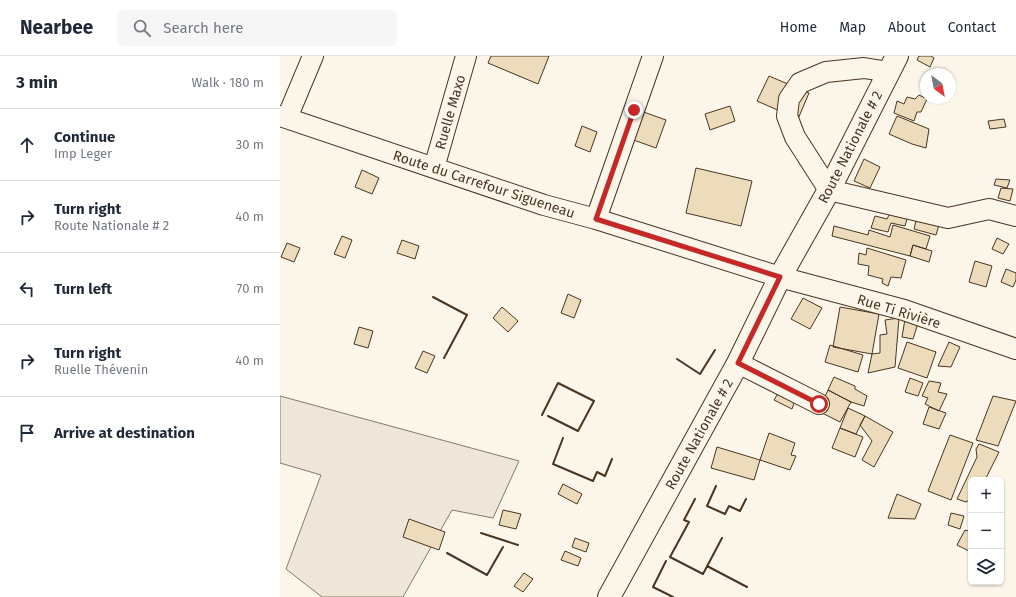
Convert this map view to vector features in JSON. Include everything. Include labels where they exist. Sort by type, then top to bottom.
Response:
[{"type":"main road","name":"Route Nationale # 2","points":[[609,597],[738,363],[780,277],[829,190],[893,64]]},
{"type":"street","points":[[284,117],[313,56]]},
{"type":"street","name":"Ruelle Maxo","points":[[434,168],[466,56]]},
{"type":"street","points":[[596,219],[653,56]]},
{"type":"street","points":[[893,64],[826,72],[800,83],[789,99],[787,116],[795,137],[829,190],[948,218],[989,209],[1016,216]]},
{"type":"street","name":"Route du Carrefour Sigueneau","points":[[284,117],[544,205],[596,219],[780,277]]},
{"type":"street","name":"Rue Ti Rivière","points":[[780,277],[904,310],[1016,349]]},
{"type":"street","points":[[738,363],[819,404]]},
{"type":"shaded area","points":[[280,396],[519,461],[493,518],[452,510],[403,597],[322,597],[286,569],[321,475],[280,463]]},
{"type":"building","points":[[491,56],[549,56],[538,84],[488,63]]},
{"type":"building","points":[[919,56],[931,56],[934,58],[930,67],[917,60]]},
{"type":"building","points":[[769,76],[809,93],[798,119],[757,101]]},
{"type":"building","points":[[920,96],[920,104],[925,104],[921,112],[917,112],[914,121],[894,113],[897,101],[904,104],[907,97],[915,99]]},
{"type":"building","points":[[730,106],[735,121],[710,130],[705,114]]},
{"type":"building","points":[[638,110],[666,120],[656,148],[628,138]]},
{"type":"building","points":[[897,116],[929,129],[926,148],[912,144],[889,134]]},
{"type":"building","points":[[1004,119],[1006,127],[990,129],[988,121]]},
{"type":"building","points":[[582,126],[597,132],[590,152],[575,146]]},
{"type":"building","points":[[864,159],[880,167],[870,188],[854,181]]},
{"type":"building","points":[[696,168],[752,181],[741,226],[686,213]]},
{"type":"building","points":[[362,170],[379,178],[372,194],[355,187]]},
{"type":"building","points":[[996,179],[1010,180],[1007,188],[994,185]]},
{"type":"building","points":[[1001,188],[1013,189],[1010,201],[998,198]]},
{"type":"building","points":[[891,211],[908,215],[905,226],[891,223],[888,232],[871,228],[875,216],[887,219]]},
{"type":"building","points":[[918,212],[941,218],[936,235],[914,229]]},
{"type":"building","points":[[893,225],[930,236],[926,249],[913,245],[910,256],[832,236],[834,226],[868,235],[869,230],[890,237]]},
{"type":"building","points":[[342,236],[352,240],[345,258],[334,254]]},
{"type":"building","points":[[997,238],[1009,244],[1003,254],[992,249]]},
{"type":"building","points":[[402,240],[419,246],[415,259],[397,253]]},
{"type":"building","points":[[287,243],[300,248],[294,262],[281,257]]},
{"type":"building","points":[[913,245],[932,251],[929,262],[910,256]]},
{"type":"building","points":[[867,248],[906,260],[901,278],[891,277],[888,286],[882,283],[883,279],[868,275],[869,266],[858,264],[859,253],[866,255]]},
{"type":"building","points":[[975,261],[992,266],[986,287],[969,282]]},
{"type":"building","points":[[1006,269],[1016,273],[1016,280],[1013,287],[1001,282]]},
{"type":"building","points":[[568,294],[581,300],[574,318],[561,313]]},
{"type":"building","points":[[803,298],[822,308],[810,329],[791,319]]},
{"type":"building","points":[[502,307],[518,321],[508,332],[493,318]]},
{"type":"building","points":[[840,307],[879,314],[872,354],[833,347]]},
{"type":"building","points":[[899,318],[895,367],[868,373],[872,354],[880,353],[880,335],[887,334],[885,320]]},
{"type":"building","points":[[905,319],[919,320],[913,339],[902,337]]},
{"type":"building","points":[[359,327],[373,331],[368,348],[354,344]]},
{"type":"building","points":[[907,342],[936,352],[927,378],[898,368]]},
{"type":"building","points":[[949,342],[960,347],[951,367],[938,366]]},
{"type":"building","points":[[830,345],[863,355],[858,372],[825,362]]},
{"type":"building","points":[[423,351],[435,356],[427,373],[415,368]]},
{"type":"building","points":[[834,377],[855,386],[855,389],[867,396],[864,406],[851,402],[828,390]]},
{"type":"building","points":[[910,378],[923,383],[918,396],[905,392]]},
{"type":"building","points":[[929,381],[941,383],[938,392],[947,394],[939,411],[925,404],[928,398],[922,396]]},
{"type":"building","points":[[780,390],[796,398],[792,409],[774,400]]},
{"type":"building","points":[[828,390],[851,402],[840,422],[818,411]]},
{"type":"building","points":[[993,396],[1016,401],[998,446],[976,440]]},
{"type":"building","points":[[929,407],[946,413],[939,429],[923,424]]},
{"type":"building","points":[[848,408],[865,416],[856,434],[840,428]]},
{"type":"building","points":[[865,416],[893,432],[874,467],[862,460],[872,441],[860,425]]},
{"type":"building","points":[[840,428],[863,437],[855,457],[832,448]]},
{"type":"building","points":[[769,433],[795,443],[791,455],[796,456],[790,470],[760,460]]},
{"type":"building","points":[[950,435],[973,443],[951,500],[928,491]]},
{"type":"building","points":[[979,444],[999,452],[986,477],[968,477],[968,501],[966,502],[957,499],[977,457],[976,449]]},
{"type":"building","points":[[717,447],[760,460],[754,480],[711,468]]},
{"type":"building","points":[[563,484],[582,494],[577,504],[558,494]]},
{"type":"building","points":[[897,494],[921,504],[915,519],[888,518]]},
{"type":"building","points":[[503,510],[521,514],[516,529],[499,525]]},
{"type":"building","points":[[951,513],[964,516],[960,529],[948,525]]},
{"type":"building","points":[[409,519],[445,532],[439,550],[403,537]]},
{"type":"building","points":[[965,530],[968,531],[968,550],[957,545]]},
{"type":"building","points":[[575,538],[589,543],[586,552],[572,547]]},
{"type":"building","points":[[565,551],[581,558],[578,566],[561,560]]},
{"type":"building","points":[[524,573],[533,579],[523,592],[514,586]]},
{"type":"wall","points":[[433,297],[467,315],[444,358]]},
{"type":"wall","points":[[677,359],[700,374],[715,350]]},
{"type":"wall","points":[[542,415],[558,383],[594,401],[578,431],[548,416]]},
{"type":"wall","points":[[563,438],[553,464],[593,481],[597,472],[605,476],[612,459]]},
{"type":"wall","points":[[716,486],[707,506],[725,514],[729,506],[740,511],[746,499]]},
{"type":"wall","points":[[695,499],[684,520],[689,522],[670,557],[703,574],[722,538]]},
{"type":"wall","points":[[481,533],[518,545]]},
{"type":"wall","points":[[447,553],[487,575],[503,547]]},
{"type":"wall","points":[[666,561],[653,587],[673,597]]},
{"type":"wall","points":[[707,566],[747,587]]},
{"type":"route","points":[[634,110],[596,219],[780,277],[738,363],[819,404]]}]
